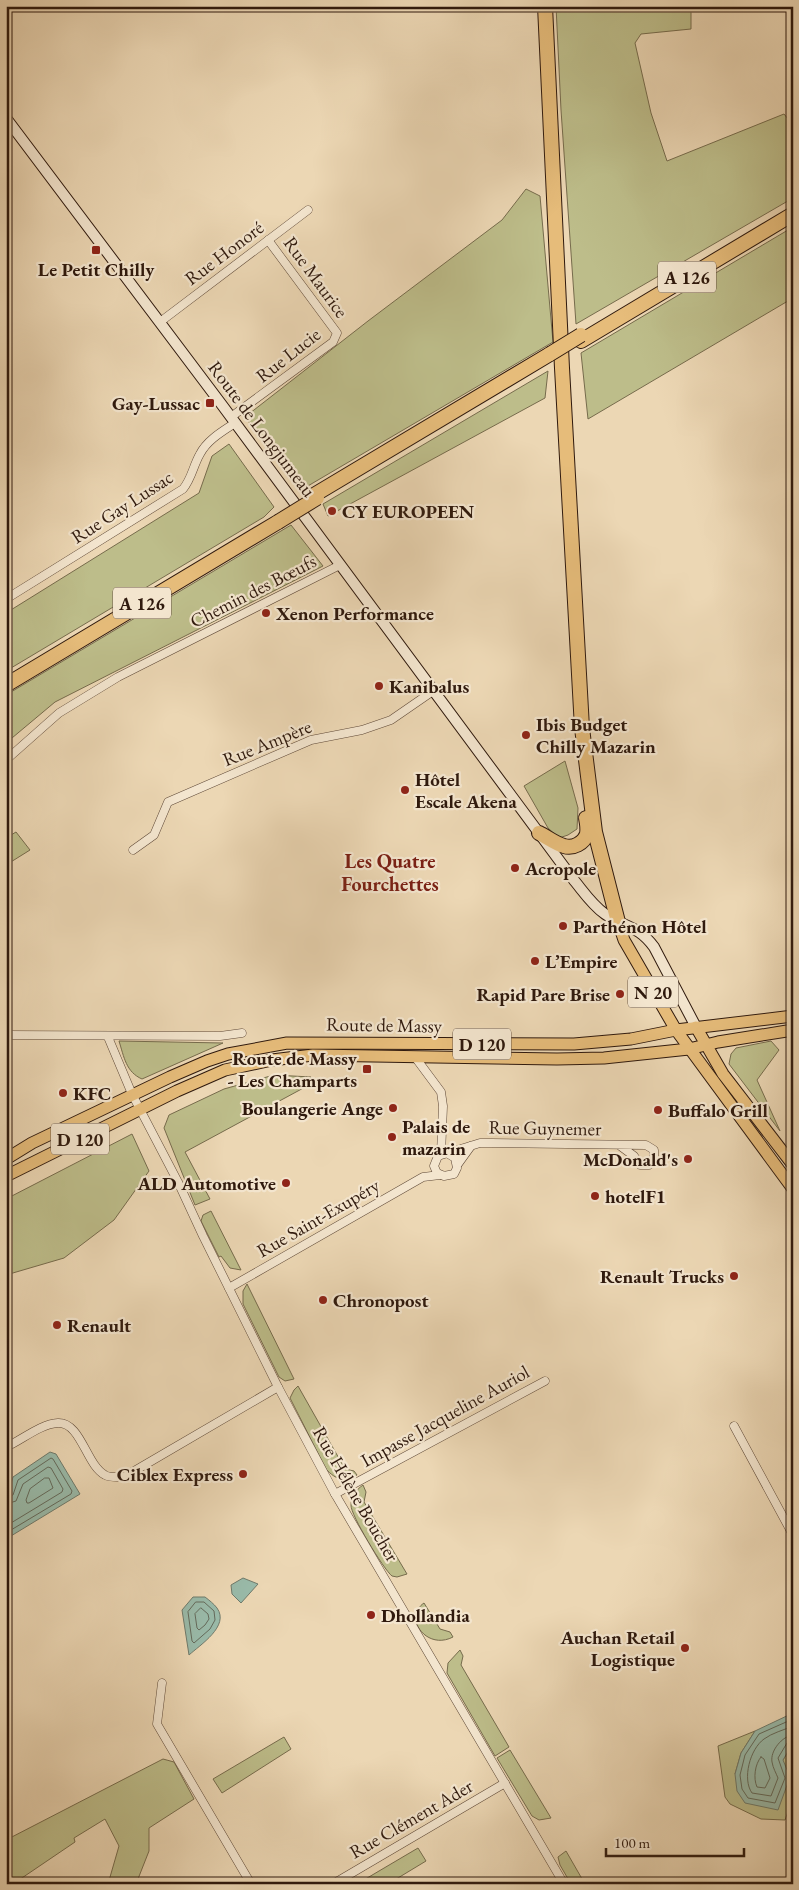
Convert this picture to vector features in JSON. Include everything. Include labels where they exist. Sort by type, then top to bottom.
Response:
[{"type":"highway","points":[[539,833],[564,846],[570,847],[578,844],[586,838],[588,832],[586,816],[591,806],[582,728],[572,557],[545,6]]},
{"type":"highway","name":"A 126","points":[[6,679],[316,497],[793,209]]},
{"type":"highway","name":"A 126","points":[[581,338],[793,214]]},
{"type":"highway","name":"A 126","points":[[6,685],[277,520]]},
{"type":"highway","name":"N 20","points":[[591,806],[594,832],[618,922]]},
{"type":"main road","name":"N 20","points":[[618,922],[624,940],[676,1030],[793,1189]]},
{"type":"main road","name":"Route de Massy","points":[[6,1159],[32,1143],[132,1094],[207,1061],[228,1054],[288,1043],[574,1044],[631,1039],[696,1027],[793,1016]]},
{"type":"main road","name":"N 20","points":[[696,1027],[723,1074],[793,1165]]},
{"type":"main road","name":"Route de Massy","points":[[6,1176],[140,1109],[225,1070],[272,1060],[313,1055],[604,1058],[689,1048],[789,1032]]},
{"type":"street","name":"Route de Longjumeau","points":[[6,118],[160,322],[573,879],[593,904],[618,922]]},
{"type":"street","name":"Rue Honoré","points":[[160,322],[308,210]]},
{"type":"street","name":"Rue Maurice","points":[[268,240],[337,333]]},
{"type":"street","name":"Rue Lucie","points":[[233,420],[333,342],[337,333]]},
{"type":"street","name":"Rue Gay Lussac","points":[[6,599],[183,489],[189,482],[200,454],[233,420]]},
{"type":"street","name":"Chemin des Bœufs","points":[[6,760],[59,713],[102,686],[340,565]]},
{"type":"street","name":"Rue Ampère","points":[[133,850],[154,834],[168,802],[311,740],[362,730],[391,720],[433,690]]},
{"type":"street","name":"N 20","points":[[618,922],[635,928],[654,947],[696,1027]]},
{"type":"street","points":[[6,1035],[220,1036],[242,1033]]},
{"type":"street","points":[[108,1036],[140,1109]]},
{"type":"street","points":[[415,1057],[441,1092],[444,1154],[434,1163],[435,1170],[440,1175],[454,1174],[458,1164],[456,1158],[444,1154]]},
{"type":"street","name":"Rue Hélène Boucher","points":[[140,1109],[170,1166],[278,1387],[335,1494],[564,1884]]},
{"type":"street","name":"Rue Guynemer","points":[[444,1154],[480,1143],[491,1142],[643,1145],[649,1146],[654,1150],[655,1157],[652,1163],[646,1166],[640,1165],[634,1156],[619,1145]]},
{"type":"street","points":[[634,1156],[636,1150],[643,1145]]},
{"type":"street","name":"Rue Guynemer","points":[[458,1164],[471,1146]]},
{"type":"street","name":"Rue Saint-Exupéry","points":[[229,1288],[423,1177],[434,1163]]},
{"type":"street","name":"Rue Saint-Exupéry","points":[[423,1177],[440,1175]]},
{"type":"street","name":"Impasse Jacqueline Auriol","points":[[335,1494],[545,1381]]},
{"type":"street","points":[[6,1447],[48,1425],[60,1423],[68,1425],[76,1433],[95,1466],[105,1475],[124,1477],[278,1387]]},
{"type":"street","points":[[734,1426],[793,1535]]},
{"type":"street","points":[[162,1683],[157,1724],[251,1884]]},
{"type":"street","name":"Rue Clément Ader","points":[[333,1884],[505,1783]]},
{"type":"green space","points":[[556,6],[691,6],[691,29],[641,34],[635,43],[651,113],[667,161],[784,114],[793,125],[793,198],[576,324],[561,110]]},
{"type":"green space","points":[[526,189],[540,196],[553,342],[301,490],[245,417],[502,220]]},
{"type":"green space","points":[[793,227],[793,298],[588,419],[581,353]]},
{"type":"green space","points":[[548,371],[545,398],[328,516],[323,504]]},
{"type":"green space","points":[[229,444],[274,507],[264,517],[6,671],[6,613],[199,493],[212,456]]},
{"type":"green space","points":[[291,525],[323,566],[55,702],[6,743],[6,695]]},
{"type":"green space","points":[[565,761],[578,808],[577,829],[559,838],[548,828],[524,786]]},
{"type":"green space","points":[[16,832],[30,850],[6,865],[6,838]]},
{"type":"green space","points":[[119,1041],[223,1043],[142,1079],[129,1068]]},
{"type":"green space","points":[[771,1041],[779,1050],[757,1080],[780,1131],[729,1064],[731,1054],[736,1048]]},
{"type":"green space","points":[[274,1075],[311,1077],[309,1085],[185,1152],[210,1199],[195,1205],[164,1128],[169,1115],[224,1089]]},
{"type":"green space","points":[[132,1134],[149,1171],[114,1220],[64,1258],[6,1275],[6,1199]]},
{"type":"green space","points":[[211,1211],[241,1270],[230,1268],[221,1256],[219,1257],[201,1221],[203,1215]]},
{"type":"green space","points":[[247,1284],[294,1379],[285,1381],[279,1377],[243,1304],[243,1291]]},
{"type":"green space","points":[[298,1386],[345,1469],[354,1471],[357,1475],[348,1479],[340,1479],[333,1476],[326,1469],[290,1398]]},
{"type":"green space","points":[[363,1485],[366,1492],[364,1502],[407,1574],[397,1577],[392,1576],[388,1572],[368,1542],[356,1519],[351,1502],[354,1494]]},
{"type":"green space","points":[[424,1603],[440,1629],[450,1632],[453,1637],[434,1640],[420,1630],[416,1616],[418,1609]]},
{"type":"green space","points":[[460,1650],[463,1656],[461,1665],[509,1747],[495,1756],[447,1673],[448,1663]]},
{"type":"green space","points":[[755,1731],[741,1753],[735,1774],[783,1760],[793,1743],[793,1797],[785,1820],[761,1819],[730,1804],[725,1797],[718,1746]]},
{"type":"green space","points":[[284,1737],[291,1749],[222,1793],[213,1779]]},
{"type":"green space","points":[[510,1750],[551,1818],[539,1820],[532,1816],[497,1758]]},
{"type":"green space","points":[[163,1759],[174,1762],[194,1799],[149,1828],[149,1851],[136,1884],[108,1884],[119,1846],[105,1819],[74,1838],[75,1842],[13,1884],[6,1884],[6,1840]]},
{"type":"green space","points":[[418,1848],[426,1861],[388,1884],[357,1884]]},
{"type":"green space","points":[[566,1851],[585,1884],[571,1884],[560,1865],[558,1857]]},
{"type":"water","points":[[50,1452],[56,1454],[80,1494],[6,1539],[6,1500],[13,1477]]},
{"type":"water","points":[[243,1578],[258,1584],[241,1603],[232,1594],[231,1585]]},
{"type":"water","points":[[193,1597],[205,1597],[213,1604],[220,1615],[220,1622],[212,1634],[189,1655],[182,1610]]},
{"type":"water","points":[[793,1713],[793,1743],[783,1760],[790,1777],[778,1810],[745,1803],[737,1791],[735,1774],[741,1753],[755,1731]]},
{"type":"place","name":"Le Petit Chilly","points":[[96,250]]},
{"type":"place","name":"Gay-Lussac","points":[[210,403]]},
{"type":"place","name":"CY EUROPEEN","points":[[332,511]]},
{"type":"place","name":"Xenon Performance","points":[[266,613]]},
{"type":"place","name":"Kanibalus","points":[[379,686]]},
{"type":"place","name":"Ibis Budget Chilly Mazarin","points":[[526,735]]},
{"type":"place","name":"Hôtel Escale Akena","points":[[405,790]]},
{"type":"place","name":"Acropole","points":[[515,868]]},
{"type":"place","name":"Parthénon Hôtel","points":[[563,926]]},
{"type":"place","name":"L’Empire","points":[[535,961]]},
{"type":"place","name":"Rapid Pare Brise","points":[[620,994]]},
{"type":"place","name":"Route de Massy - Les Champarts","points":[[367,1069]]},
{"type":"place","name":"KFC","points":[[63,1093]]},
{"type":"place","name":"Boulangerie Ange","points":[[393,1108]]},
{"type":"place","name":"Buffalo Grill","points":[[658,1110]]},
{"type":"place","name":"Palais de mazarin","points":[[392,1137]]},
{"type":"place","name":"McDonald's","points":[[688,1159]]},
{"type":"place","name":"ALD Automotive","points":[[286,1183]]},
{"type":"place","name":"hotelF1","points":[[595,1196]]},
{"type":"place","name":"Renault Trucks","points":[[734,1276]]},
{"type":"place","name":"Chronopost","points":[[323,1300]]},
{"type":"place","name":"Renault","points":[[57,1325]]},
{"type":"place","name":"Ciblex Express","points":[[243,1474]]},
{"type":"place","name":"Dhollandia","points":[[371,1615]]},
{"type":"place","name":"Auchan Retail Logistique","points":[[685,1648]]},
{"type":"district","name":"Les Quatre Fourchettes","points":[[390,872]]}]
